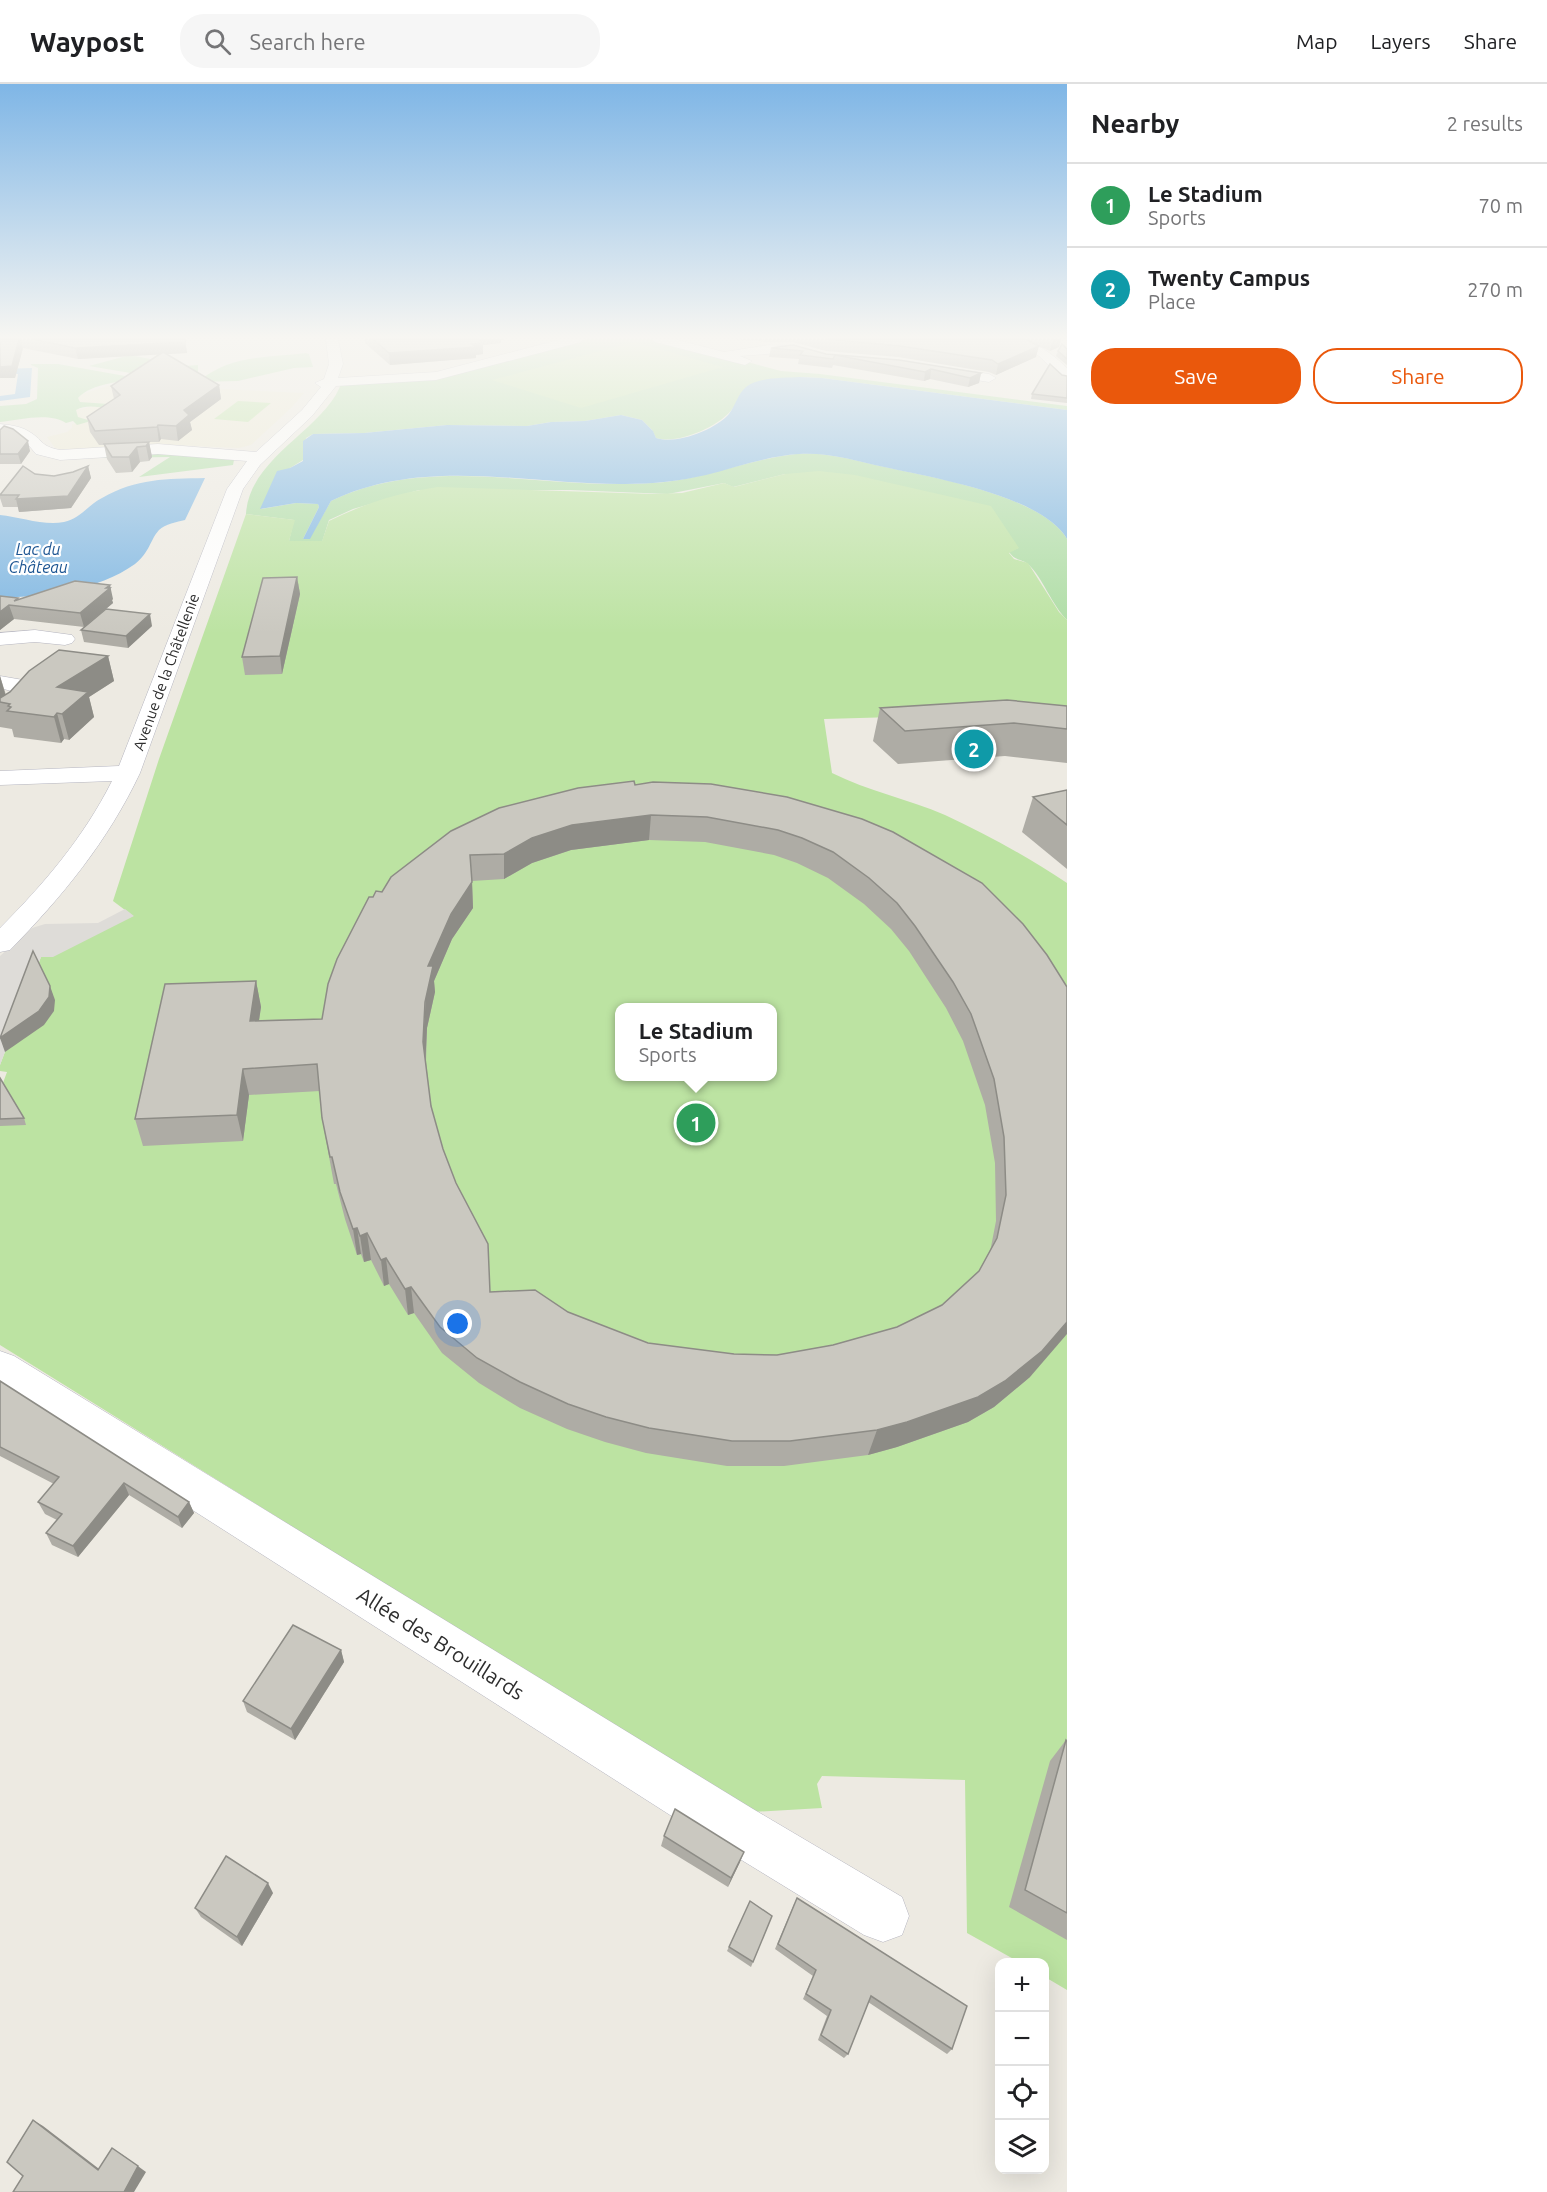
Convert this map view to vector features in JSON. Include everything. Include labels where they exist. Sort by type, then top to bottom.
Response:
[{"type":"street","points":[[28,437],[46,453],[60,455],[158,449],[258,457]]},
{"type":"street","name":"Avenue de la Châtellenie","points":[[0,944],[37,906],[80,855],[113,804],[128,773],[231,498],[242,477],[258,457],[279,437]]},
{"type":"street","points":[[38,468],[59,463],[84,467],[94,458],[93,453]]},
{"type":"street","points":[[0,639],[27,636],[65,639]]},
{"type":"street","points":[[0,682],[21,686],[26,691],[21,700],[0,718]]},
{"type":"street","points":[[2,781],[128,773]]},
{"type":"street","name":"Allée des Brouillards","points":[[0,1367],[724,1820],[882,1916]]},
{"type":"shaded area","points":[[47,437],[259,437],[251,445],[239,448],[172,445],[67,451],[55,448]]},
{"type":"shaded area","points":[[125,909],[134,916],[53,957],[41,957],[0,1065],[0,956],[32,928],[45,924],[98,923]]},
{"type":"green space","points":[[297,437],[307,437],[303,460],[290,468],[261,509],[296,503],[318,504],[319,507],[303,539],[309,539],[331,501],[366,487],[403,480],[440,476],[477,476],[644,484],[686,479],[757,461],[796,454],[830,455],[852,459],[984,491],[1035,511],[1054,524],[1067,539],[1067,620],[1034,570],[1009,552],[1018,548],[785,474],[733,487],[724,483],[668,494],[570,490],[419,490],[353,509],[329,520],[322,542],[289,541],[294,520],[246,514],[250,494],[260,475]]},
{"type":"green space","points":[[656,437],[681,437],[675,439]]},
{"type":"green space","points":[[150,451],[234,460],[233,465],[139,477],[170,457],[101,458],[102,455]]},
{"type":"green space","points":[[819,471],[855,475],[991,506],[1019,548],[1009,553],[1014,559],[1028,563],[1059,612],[1067,620],[1067,712],[824,719],[832,773],[945,815],[1008,847],[1067,883],[1067,1990],[1049,1979],[1049,1958],[1012,1958],[967,1933],[965,1780],[822,1776],[817,1784],[822,1808],[752,1812],[0,1345],[0,1091],[7,1072],[0,1071],[0,1065],[41,957],[133,916],[113,901],[159,759],[246,514],[295,520],[289,541],[322,541],[329,521],[368,504],[424,489],[438,487],[653,494],[682,493],[724,483],[734,487],[785,474]]},
{"type":"water","points":[[308,437],[656,437],[664,440],[684,438],[1067,437],[1067,539],[1054,524],[1035,511],[984,491],[929,476],[853,460],[810,454],[776,457],[706,475],[666,482],[588,483],[476,476],[402,479],[366,487],[331,501],[310,539],[303,539],[319,507],[318,504],[296,503],[260,509],[277,471],[290,468],[303,461],[303,441]]},
{"type":"water","name":"Lac du Château","points":[[205,478],[185,520],[162,528],[140,560],[120,573],[70,590],[35,596],[0,598],[0,515],[40,522],[64,522],[75,518],[102,498],[127,487],[152,481]]},
{"type":"building","points":[[0,437],[23,437],[28,441],[18,454],[0,454]]},
{"type":"building","points":[[149,442],[146,446],[137,447],[129,457],[112,457],[104,444]]},
{"type":"building","points":[[23,466],[35,474],[54,476],[88,466],[68,496],[16,499],[19,495],[0,495]]},
{"type":"building","points":[[297,577],[280,656],[242,657],[263,578]]},
{"type":"building","points":[[75,581],[110,585],[106,588],[110,588],[80,613],[9,605],[0,612],[0,596],[18,598],[14,601]]},
{"type":"building","points":[[106,609],[150,614],[126,636],[81,630]]},
{"type":"building","points":[[59,650],[108,656],[57,687],[88,692],[62,714],[57,713],[54,717],[7,711],[11,707],[8,706],[10,704],[0,702],[0,698],[10,692],[29,671]]},
{"type":"building","points":[[1007,700],[1067,706],[1067,729],[1014,723],[905,731],[880,708]]},
{"type":"building","points":[[634,781],[635,785],[653,782],[711,784],[787,797],[862,819],[893,832],[982,883],[1023,924],[1047,955],[1067,987],[1067,1322],[1042,1351],[1005,1381],[978,1397],[907,1422],[877,1430],[790,1441],[732,1441],[649,1428],[606,1417],[568,1404],[520,1382],[477,1358],[440,1327],[411,1287],[405,1289],[386,1258],[381,1260],[367,1233],[360,1236],[357,1228],[353,1229],[340,1192],[332,1157],[330,1157],[322,1118],[317,1064],[243,1069],[237,1115],[135,1119],[165,984],[256,981],[250,1021],[322,1019],[328,984],[337,959],[369,897],[373,897],[376,891],[382,892],[391,877],[451,831],[499,808],[578,788]],"holes":[[[651,815],[707,817],[778,830],[802,838],[833,852],[869,878],[897,903],[915,926],[953,982],[971,1014],[994,1079],[1004,1137],[1006,1195],[997,1238],[979,1271],[942,1305],[897,1327],[833,1345],[777,1355],[734,1354],[648,1343],[568,1312],[535,1290],[490,1292],[488,1244],[456,1183],[443,1149],[431,1106],[423,1042],[425,1002],[433,966],[428,966],[451,914],[472,882],[470,855],[504,854],[532,838],[572,825]]]},
{"type":"building","points":[[1067,790],[1067,825],[1033,797]]},
{"type":"building","points":[[33,951],[50,986],[49,997],[39,1011],[0,1038]]},
{"type":"building","points":[[0,1078],[24,1118],[0,1119]]},
{"type":"building","points":[[0,1381],[189,1502],[178,1517],[124,1483],[73,1546],[46,1533],[62,1514],[38,1502],[59,1477],[0,1447]]},
{"type":"building","points":[[293,1625],[341,1650],[291,1729],[243,1701]]},
{"type":"building","points":[[1067,1741],[1067,1913],[1025,1890]]},
{"type":"building","points":[[675,1809],[744,1852],[731,1878],[664,1836]]},
{"type":"building","points":[[226,1856],[268,1883],[237,1937],[195,1908]]},
{"type":"building","points":[[797,1898],[967,2006],[952,2049],[871,1996],[848,2054],[821,2035],[831,2010],[806,1994],[816,1970],[778,1944]]},
{"type":"building","points":[[750,1901],[772,1916],[753,1962],[729,1947]]},
{"type":"building","points":[[33,2120],[98,2170],[112,2148],[138,2166],[124,2192],[13,2192],[23,2176],[7,2162]]},
{"type":"place","name":"Twenty Campus","points":[[974,749]]},
{"type":"place","name":"Le Stadium","points":[[696,1123]]}]
